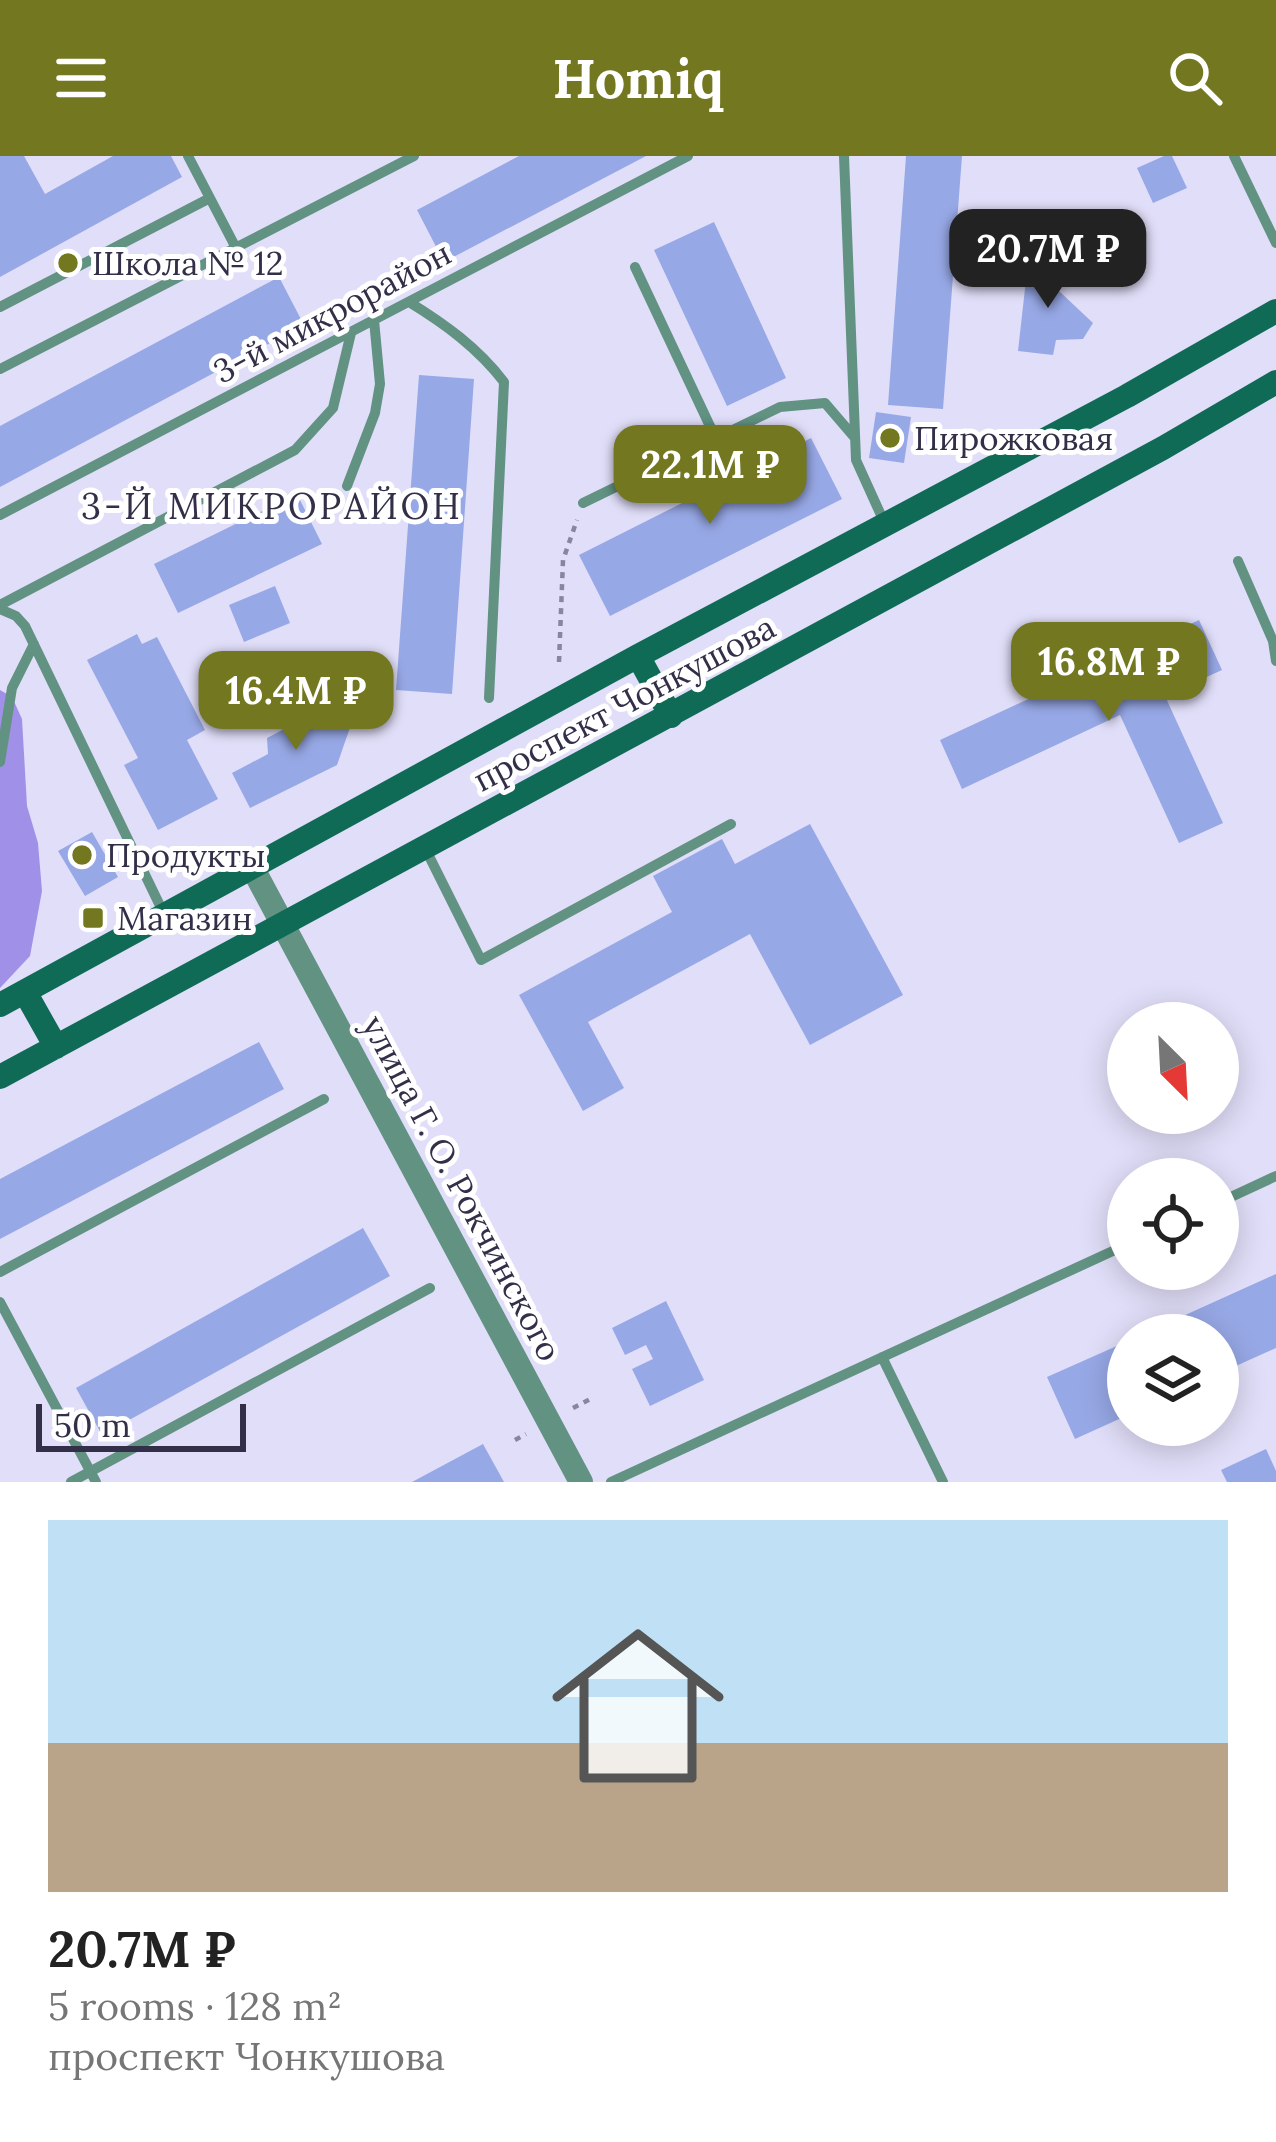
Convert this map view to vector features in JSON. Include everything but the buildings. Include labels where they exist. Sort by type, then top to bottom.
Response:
[{"type":"main road","name":"проспект Чонкушова","points":[[0,1005],[1276,311]]},
{"type":"main road","name":"проспект Чонкушова","points":[[0,1077],[671,716],[1276,382]]},
{"type":"main road","points":[[638,656],[671,716]]},
{"type":"main road","points":[[25,992],[56,1047]]},
{"type":"street","name":"улица Г. О. Рокчинского","points":[[253,867],[581,1482]]},
{"type":"lane","points":[[188,156],[236,248]]},
{"type":"lane","points":[[0,369],[414,156]]},
{"type":"lane","name":"3-й микрорайон","points":[[0,515],[688,156]]},
{"type":"lane","points":[[844,156],[856,460],[885,525]]},
{"type":"lane","points":[[1234,156],[1276,243]]},
{"type":"lane","points":[[0,308],[210,198]]},
{"type":"lane","points":[[635,267],[717,441]]},
{"type":"lane","points":[[409,302],[487,359],[504,382],[489,698]]},
{"type":"lane","points":[[347,486],[375,413],[380,384],[374,320]]},
{"type":"lane","points":[[0,607],[295,451],[333,408],[351,333]]},
{"type":"lane","points":[[583,503],[780,407],[825,403],[856,438]]},
{"type":"lane","points":[[1238,561],[1273,641],[1276,661]]},
{"type":"lane","points":[[0,607],[16,616],[34,644],[164,914]]},
{"type":"lane","points":[[0,762],[12,688],[34,644]]},
{"type":"lane","points":[[425,848],[481,960],[731,824]]},
{"type":"lane","points":[[0,1272],[324,1099]]},
{"type":"lane","points":[[1239,1193],[1276,1176]]},
{"type":"lane","points":[[611,1482],[1107,1254]]},
{"type":"lane","points":[[71,1482],[94,1477],[430,1288]]},
{"type":"lane","points":[[0,1303],[94,1477]]},
{"type":"lane","points":[[882,1357],[943,1482]]},
{"type":"path","points":[[559,662],[563,560],[583,503]]},
{"type":"shaded area","points":[[0,690],[12,697],[22,719],[27,806],[38,843],[42,891],[30,956],[0,988]]},
{"type":"place","name":"Школа № 12","points":[[68,263]]},
{"type":"place","name":"Пирожковая","points":[[890,438]]},
{"type":"place","name":"Продукты","points":[[82,855]]},
{"type":"place","name":"Магазин","points":[[93,918]]},
{"type":"district","name":"3-Й МИКРОРАЙОН","points":[[272,506]]}]
